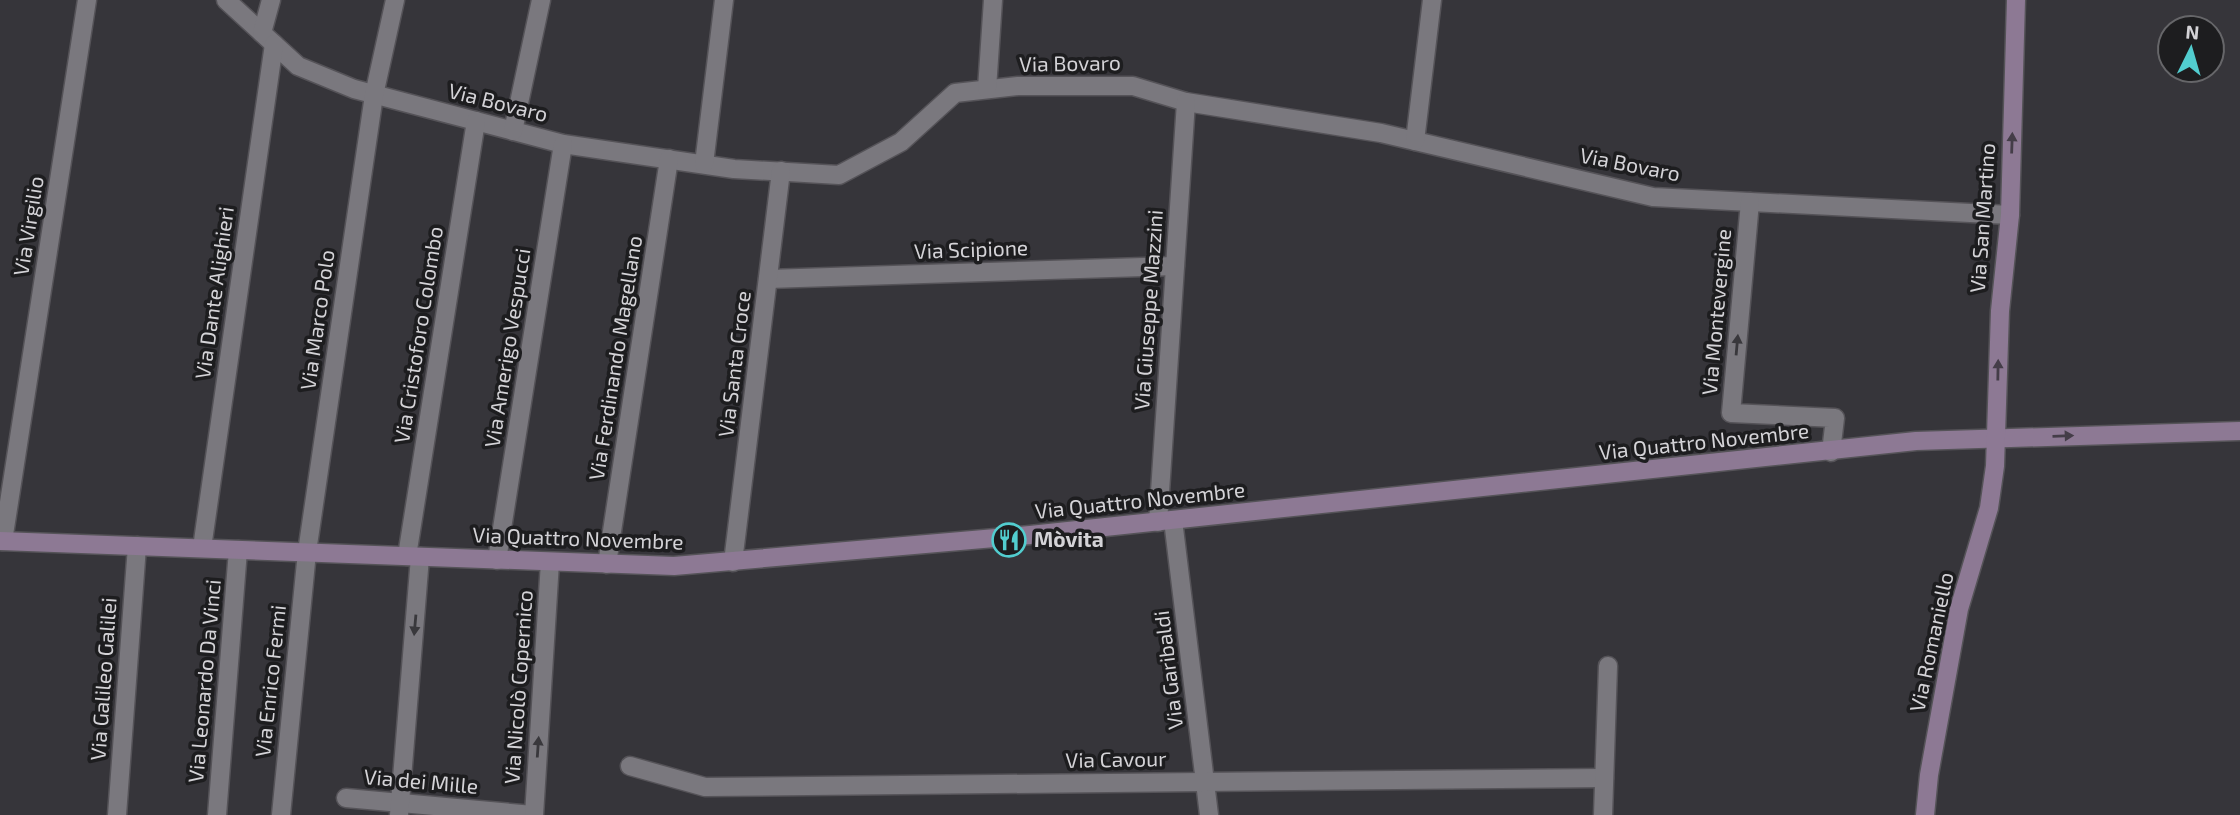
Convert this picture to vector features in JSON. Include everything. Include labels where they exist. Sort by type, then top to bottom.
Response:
[{"type":"street","name":"Via Virgilio","points":[[1,541],[87,0]]},
{"type":"street","name":"Via Bovaro","points":[[226,0],[298,66],[354,89],[563,144],[734,169],[839,175],[901,142],[956,93],[1018,86],[1133,86],[1186,102],[1381,133],[1653,197],[2010,215]]},
{"type":"street","name":"Via Dante Alighieri","points":[[202,548],[271,0]]},
{"type":"street","name":"Via Marco Polo","points":[[307,552],[374,94],[395,0]]},
{"type":"street","points":[[513,131],[541,0]]},
{"type":"street","points":[[704,164],[724,0]]},
{"type":"street","points":[[987,89],[993,0]]},
{"type":"street","points":[[1415,141],[1432,0]]},
{"type":"street","name":"Via San Martino","points":[[1995,438],[2000,311],[2010,215],[2016,0]]},
{"type":"street","name":"Via Giuseppe Mazzini","points":[[1165,521],[1175,267],[1186,102]]},
{"type":"street","name":"Via Cristoforo Colombo","points":[[399,809],[414,557],[476,121]]},
{"type":"street","name":"Via Amerigo Vespucci","points":[[497,560],[563,144]]},
{"type":"street","name":"Via Ferdinando Magellano","points":[[607,564],[669,159]]},
{"type":"street","name":"Via Santa Croce","points":[[733,562],[781,171]]},
{"type":"street","name":"Via Montevergine","points":[[1749,202],[1731,413],[1835,418],[1831,452]]},
{"type":"street","name":"Via Scipione","points":[[768,279],[1175,267]]},
{"type":"street","name":"Via Quattro Novembre","points":[[1,541],[674,566],[1165,521],[1916,442],[2240,431]]},
{"type":"street","name":"Via Romaniello","points":[[1925,815],[1929,775],[1959,609],[1989,508],[1995,466],[1995,438]]},
{"type":"street","name":"Via Garibaldi","points":[[1165,521],[1209,815]]},
{"type":"street","name":"Via Galileo Galilei","points":[[117,815],[137,546]]},
{"type":"street","name":"Via Leonardo Da Vinci","points":[[217,815],[238,550]]},
{"type":"street","name":"Via Enrico Fermi","points":[[281,815],[307,552]]},
{"type":"street","name":"Via Nicolò Copernico","points":[[534,815],[550,562]]},
{"type":"street","points":[[1603,815],[1608,666]]},
{"type":"street","name":"Via Cavour","points":[[630,766],[705,786],[1604,778]]},
{"type":"street","name":"Via dei Mille","points":[[346,798],[399,809],[534,815]]},
{"type":"place","name":"Mòvita","points":[[1009,540]]}]
